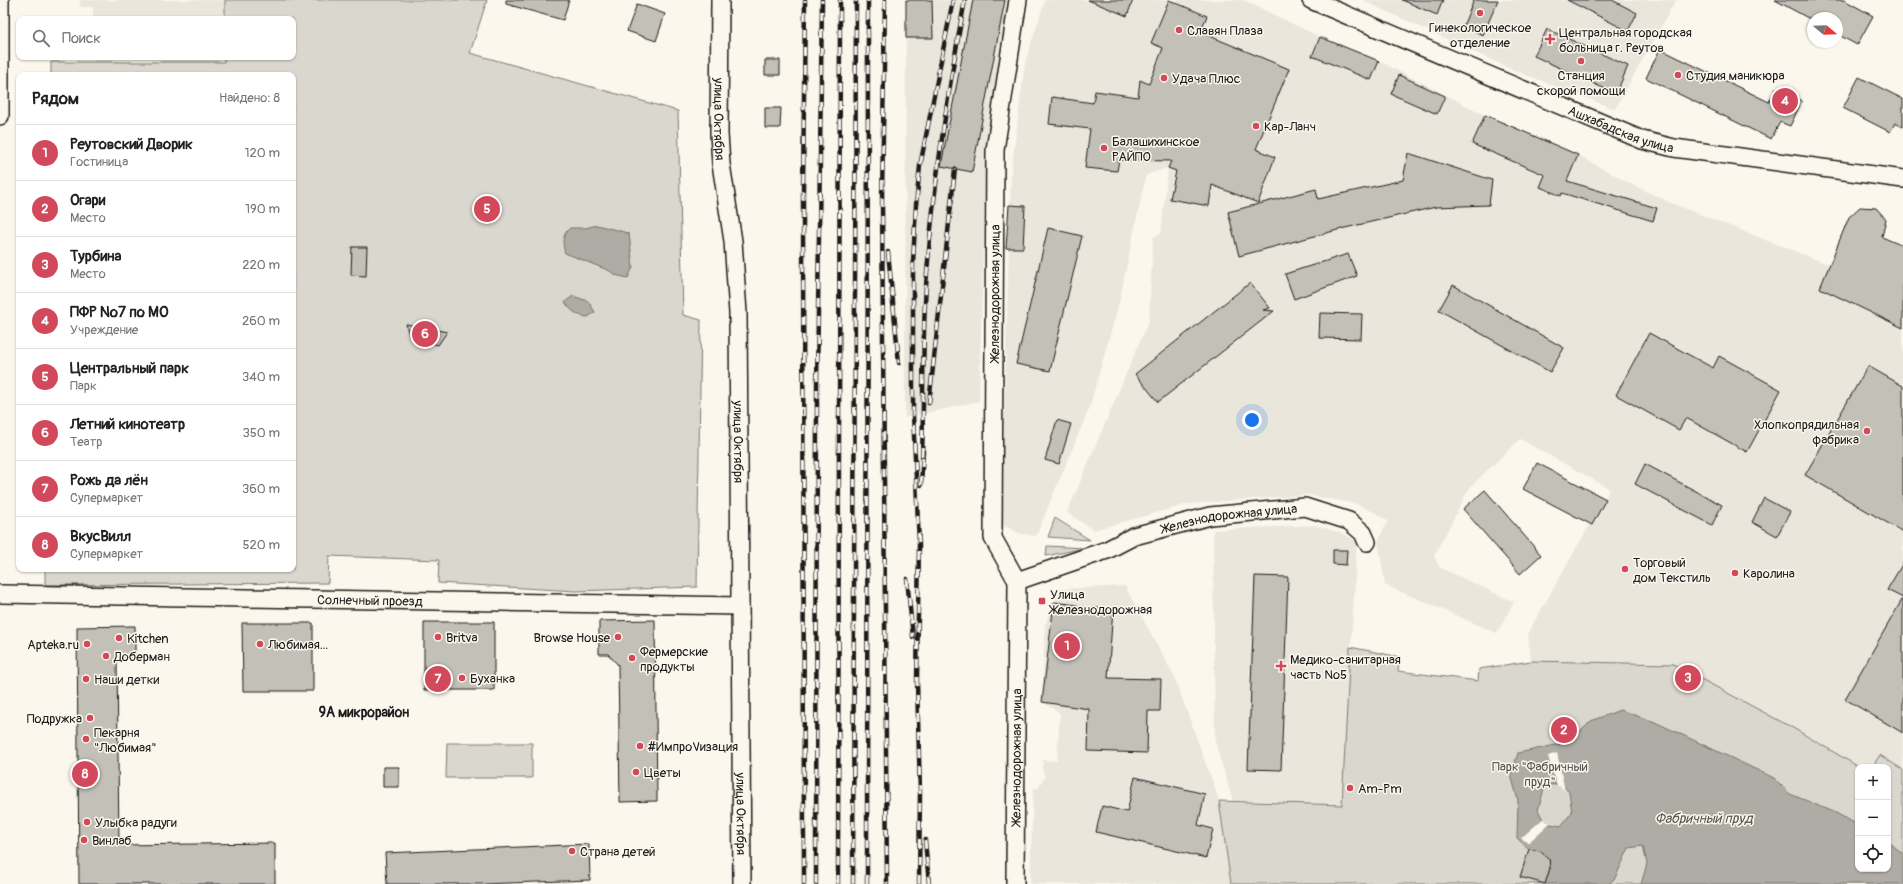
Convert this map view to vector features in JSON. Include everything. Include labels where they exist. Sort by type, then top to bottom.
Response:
[{"type":"street","points":[[0,0],[0,116]]},
{"type":"street","name":"улица Октября","points":[[720,0],[719,134],[721,164],[733,241],[738,313],[742,884]]},
{"type":"street","name":"Железнодорожная улица","points":[[1015,884],[1017,581],[993,538],[993,522],[995,150],[1018,0]]},
{"type":"street","name":"Ашхабадская улица","points":[[1311,0],[1642,140],[1674,148],[1903,179]]},
{"type":"street","name":"Железнодорожная улица","points":[[1017,581],[1107,550],[1134,536],[1210,516],[1305,507],[1349,521],[1362,533],[1368,542]]},
{"type":"street","name":"Солнечный проезд","points":[[0,594],[740,606]]},
{"type":"shaded area","points":[[80,0],[225,0],[225,16],[93,16],[93,7],[80,7]]},
{"type":"shaded area","points":[[906,0],[1010,0],[989,128],[985,188],[979,401],[905,418]]},
{"type":"shaded area","points":[[1045,0],[1243,0],[1320,37],[1379,61],[1485,115],[1578,155],[1627,182],[1671,203],[1830,265],[1903,300],[1903,770],[1880,755],[1874,764],[1855,765],[1673,664],[1531,661],[1528,633],[1610,489],[1520,439],[1470,487],[1434,556],[1439,567],[1514,602],[1497,633],[1385,585],[1378,541],[1388,521],[1376,513],[1356,504],[1308,495],[1188,504],[1094,530],[1067,513],[1149,320],[1153,238],[1161,233],[1168,168],[1146,175],[1118,307],[1089,409],[1036,536],[1021,534],[1001,524],[1011,173],[1025,63]]},
{"type":"shaded area","name":"Центральная городская больница г. Реутов","points":[[1362,0],[1676,0],[1615,109],[1513,70]]},
{"type":"shaded area","points":[[93,60],[224,60],[224,62],[93,62]]},
{"type":"shaded area","name":"Медико-санитарная часть №5","points":[[1315,525],[1341,533],[1357,541],[1342,806],[1233,801],[1215,742],[1213,530]]},
{"type":"shaded area","points":[[1125,586],[1174,676],[1218,797],[1231,884],[1030,884],[1033,789],[1038,788],[1045,777],[1042,769],[1043,760],[1057,761],[1060,713],[1042,702],[1045,625],[1060,589]]},
{"type":"green space","points":[[225,0],[487,0],[470,53],[678,111],[683,315],[701,320],[697,587],[575,591],[438,583],[439,560],[329,556],[328,583],[45,585],[45,572],[296,572],[296,72],[51,72],[51,62],[224,62],[224,60],[296,60],[296,16],[225,16]]},
{"type":"green space","points":[[1055,518],[1090,540],[1048,537]]},
{"type":"green space","points":[[1047,546],[1085,548],[1046,556]]},
{"type":"green space","name":"Парк \"Фабричный пруд\"","points":[[1350,647],[1400,657],[1398,671],[1478,681],[1479,669],[1531,661],[1673,664],[1793,728],[1855,765],[1855,872],[1891,872],[1891,764],[1874,764],[1880,755],[1903,770],[1903,884],[1231,884],[1219,801],[1342,805]]},
{"type":"green space","points":[[447,743],[532,743],[532,778],[446,778]]},
{"type":"water","points":[[597,225],[629,234],[633,267],[628,278],[615,275],[610,271],[565,253],[563,239],[567,230],[570,228],[585,228]]},
{"type":"water","points":[[573,296],[588,301],[595,312],[588,317],[581,316],[575,312],[565,302]]},
{"type":"water","name":"Фабричный пруд","points":[[1620,710],[1655,722],[1774,778],[1790,794],[1834,812],[1855,823],[1855,872],[1891,872],[1891,844],[1903,854],[1903,884],[1641,884],[1647,864],[1643,846],[1629,848],[1615,878],[1609,884],[1545,884],[1550,868],[1549,859],[1540,851],[1529,849],[1517,838],[1518,800],[1511,775],[1518,753],[1570,742],[1591,721]],"holes":[[[1561,784],[1569,792],[1572,812],[1561,826],[1545,823],[1538,810],[1544,789],[1550,785]]]},
{"type":"pier","points":[[1557,753],[1565,791],[1560,786],[1557,786],[1548,756]]},
{"type":"pier","points":[[1544,818],[1546,822],[1551,822],[1528,843],[1521,838]]},
{"type":"building","points":[[506,0],[569,0],[563,20],[506,4]]},
{"type":"building","points":[[906,0],[932,0],[933,38],[906,38]]},
{"type":"building","points":[[973,0],[1005,0],[972,172],[941,166]]},
{"type":"building","points":[[1088,0],[1133,0],[1127,16]]},
{"type":"building","points":[[1169,0],[1207,16],[1200,32],[1289,69],[1256,149],[1275,157],[1258,203],[1212,185],[1209,206],[1170,199],[1176,171],[1168,168],[1171,161],[1119,160],[1117,171],[1085,168],[1090,129],[1049,124],[1052,97],[1093,103],[1095,91],[1138,97],[1140,80],[1149,84],[1163,48],[1151,43]]},
{"type":"building","name":"Гинекологическое отделение","points":[[1402,0],[1443,0],[1437,15]]},
{"type":"building","name":"Гинекологическое отделение","points":[[1474,0],[1498,0],[1483,35],[1463,26]]},
{"type":"building","points":[[1567,0],[1612,0],[1637,13],[1628,31]]},
{"type":"building","points":[[1775,0],[1844,0],[1873,16],[1857,45],[1843,37],[1843,12],[1807,12],[1807,17]]},
{"type":"building","points":[[637,4],[665,14],[656,41],[627,31]]},
{"type":"building","name":"Станция скорой помощи","points":[[1547,29],[1628,66],[1616,94],[1534,56]]},
{"type":"building","points":[[1320,37],[1379,61],[1371,80],[1312,56]]},
{"type":"building","points":[[1660,49],[1769,102],[1776,88],[1802,101],[1790,126],[1780,122],[1771,139],[1646,78]]},
{"type":"building","points":[[765,60],[780,60],[780,75],[765,75]]},
{"type":"building","points":[[1399,75],[1445,96],[1437,114],[1391,94]]},
{"type":"building","points":[[1859,77],[1903,99],[1903,127],[1895,123],[1890,132],[1843,108]]},
{"type":"building","points":[[765,108],[781,108],[780,128],[765,128]]},
{"type":"building","points":[[1485,115],[1578,155],[1567,181],[1657,208],[1653,221],[1562,193],[1561,196],[1540,187],[1545,175],[1472,144]]},
{"type":"building","points":[[1408,153],[1492,180],[1489,205],[1436,207],[1345,228],[1239,256],[1228,212],[1316,189],[1318,199],[1403,180]]},
{"type":"building","points":[[1009,205],[1025,206],[1023,248],[1006,248]]},
{"type":"building","points":[[1860,207],[1876,208],[1886,219],[1882,237],[1903,246],[1903,328],[1820,288],[1849,217]]},
{"type":"building","points":[[1048,228],[1082,236],[1050,371],[1016,364]]},
{"type":"building","points":[[352,247],[367,247],[366,276],[351,275]]},
{"type":"building","points":[[1348,254],[1357,276],[1294,299],[1285,274]]},
{"type":"building","points":[[1250,283],[1270,308],[1263,310],[1274,311],[1158,402],[1135,374]]},
{"type":"building","points":[[1453,285],[1564,348],[1550,372],[1439,310]]},
{"type":"building","points":[[1320,313],[1362,314],[1361,339],[1319,338]]},
{"type":"building","points":[[406,324],[447,332],[438,345],[410,338]]},
{"type":"building","points":[[1649,333],[1713,368],[1719,356],[1781,390],[1747,452],[1686,418],[1679,430],[1616,395]]},
{"type":"building","name":"Хлопкопрядильная фабрика","points":[[1868,366],[1903,386],[1903,532],[1805,475]]},
{"type":"building","points":[[1057,420],[1071,424],[1059,464],[1045,460]]},
{"type":"building","points":[[1537,463],[1606,499],[1592,525],[1523,489]]},
{"type":"building","points":[[1645,464],[1722,505],[1712,525],[1635,484]]},
{"type":"building","points":[[1485,490],[1541,555],[1520,574],[1463,509]]},
{"type":"building","points":[[1764,498],[1790,512],[1777,536],[1752,522]]},
{"type":"building","points":[[1333,550],[1347,550],[1346,565],[1333,564]]},
{"type":"building","points":[[1903,563],[1903,598],[1887,590]]},
{"type":"building","points":[[1255,576],[1288,577],[1281,770],[1248,769]]},
{"type":"building","points":[[1903,598],[1903,733],[1845,699]]},
{"type":"building","points":[[1054,602],[1077,605],[1077,607],[1113,609],[1108,678],[1161,679],[1160,711],[1148,711],[1147,753],[1088,751],[1089,709],[1042,702]]},
{"type":"building","points":[[655,620],[657,801],[620,802],[618,665],[608,654],[599,654],[599,621]]},
{"type":"building","points":[[424,622],[494,622],[494,690],[424,690]]},
{"type":"building","points":[[242,623],[313,623],[313,691],[243,691]]},
{"type":"building","points":[[135,626],[135,657],[117,657],[119,845],[275,843],[275,884],[79,884],[77,627]]},
{"type":"building","points":[[383,767],[399,767],[399,787],[383,787]]},
{"type":"building","points":[[1135,777],[1205,794],[1198,825],[1213,829],[1206,858],[1096,832],[1102,806],[1127,812]]},
{"type":"building","points":[[589,844],[590,880],[482,884],[387,884],[385,853]]},
{"type":"building","points":[[1529,849],[1540,851],[1549,859],[1550,868],[1545,884],[1520,877]]},
{"type":"railway","points":[[804,884],[803,192],[805,0]]},
{"type":"railway","points":[[816,884],[817,388],[822,0]]},
{"type":"railway","points":[[838,884],[840,0]]},
{"type":"railway","points":[[853,884],[856,0]]},
{"type":"railway","points":[[867,884],[868,0]]},
{"type":"railway","points":[[885,0],[882,201],[887,884]]},
{"type":"railway","points":[[919,884],[920,792],[917,682],[919,544],[913,414],[913,263],[920,166],[953,0]]},
{"type":"railway","points":[[922,456],[924,328],[929,250],[941,142],[965,0]]},
{"type":"railway","points":[[929,403],[955,169]]},
{"type":"railway","points":[[888,252],[899,363]]},
{"type":"railway","points":[[921,485],[923,451]]},
{"type":"railway","points":[[907,579],[913,637]]},
{"type":"railway","points":[[925,840],[929,884]]},
{"type":"place","name":"Гинекологическое отделение","points":[[1480,13]]},
{"type":"place","name":"Славян Плаза","points":[[1179,30]]},
{"type":"place","name":"Центральная городская больница г. Реутов","points":[[1550,39]]},
{"type":"place","name":"Станция скорой помощи","points":[[1581,61]]},
{"type":"place","name":"Студия маникюра","points":[[1678,75]]},
{"type":"place","name":"Удача Плюс","points":[[1164,78]]},
{"type":"place","name":"ПФР №7 по МО","points":[[1785,101]]},
{"type":"place","name":"Кар-Ланч","points":[[1256,126]]},
{"type":"place","name":"Балашихинское РАЙПО","points":[[1104,148]]},
{"type":"place","name":"Центральный парк","points":[[487,209]]},
{"type":"place","name":"Летний кинотеатр","points":[[425,334]]},
{"type":"place","name":"Хлопкопрядильная фабрика","points":[[1867,431]]},
{"type":"place","name":"Торговый дом Текстиль","points":[[1625,569]]},
{"type":"place","name":"Каролина","points":[[1735,573]]},
{"type":"place","name":"Улица Железнодорожная","points":[[1042,601]]},
{"type":"place","name":"Britva","points":[[438,637]]},
{"type":"place","name":"Browse House","points":[[618,637]]},
{"type":"place","name":"Kitchen","points":[[119,638]]},
{"type":"place","name":"Apteka.ru","points":[[87,644]]},
{"type":"place","name":"Любимая...","points":[[260,644]]},
{"type":"place","name":"Реутовский Дворик","points":[[1067,646]]},
{"type":"place","name":"Доберман","points":[[106,656]]},
{"type":"place","name":"Фермерские продукты","points":[[632,658]]},
{"type":"place","name":"Медико-санитарная часть №5","points":[[1281,666]]},
{"type":"place","name":"Буханка","points":[[462,678]]},
{"type":"place","name":"Турбина","points":[[1688,678]]},
{"type":"place","name":"Наши детки","points":[[86,679]]},
{"type":"place","name":"Рожь да лён","points":[[438,679]]},
{"type":"place","name":"Подружка","points":[[90,718]]},
{"type":"place","name":"Огари","points":[[1564,730]]},
{"type":"place","name":"Пекарня \"Любимая\"","points":[[86,739]]},
{"type":"place","name":"#ИмпроVизация","points":[[640,746]]},
{"type":"place","name":"Цветы","points":[[636,772]]},
{"type":"place","name":"ВкусВилл","points":[[85,774]]},
{"type":"place","name":"Am-Pm","points":[[1350,788]]},
{"type":"place","name":"Улыбка радуги","points":[[87,822]]},
{"type":"place","name":"Винлаб","points":[[84,840]]},
{"type":"place","name":"Страна детей","points":[[572,851]]},
{"type":"district","name":"9А микрорайон","points":[[364,712]]}]
